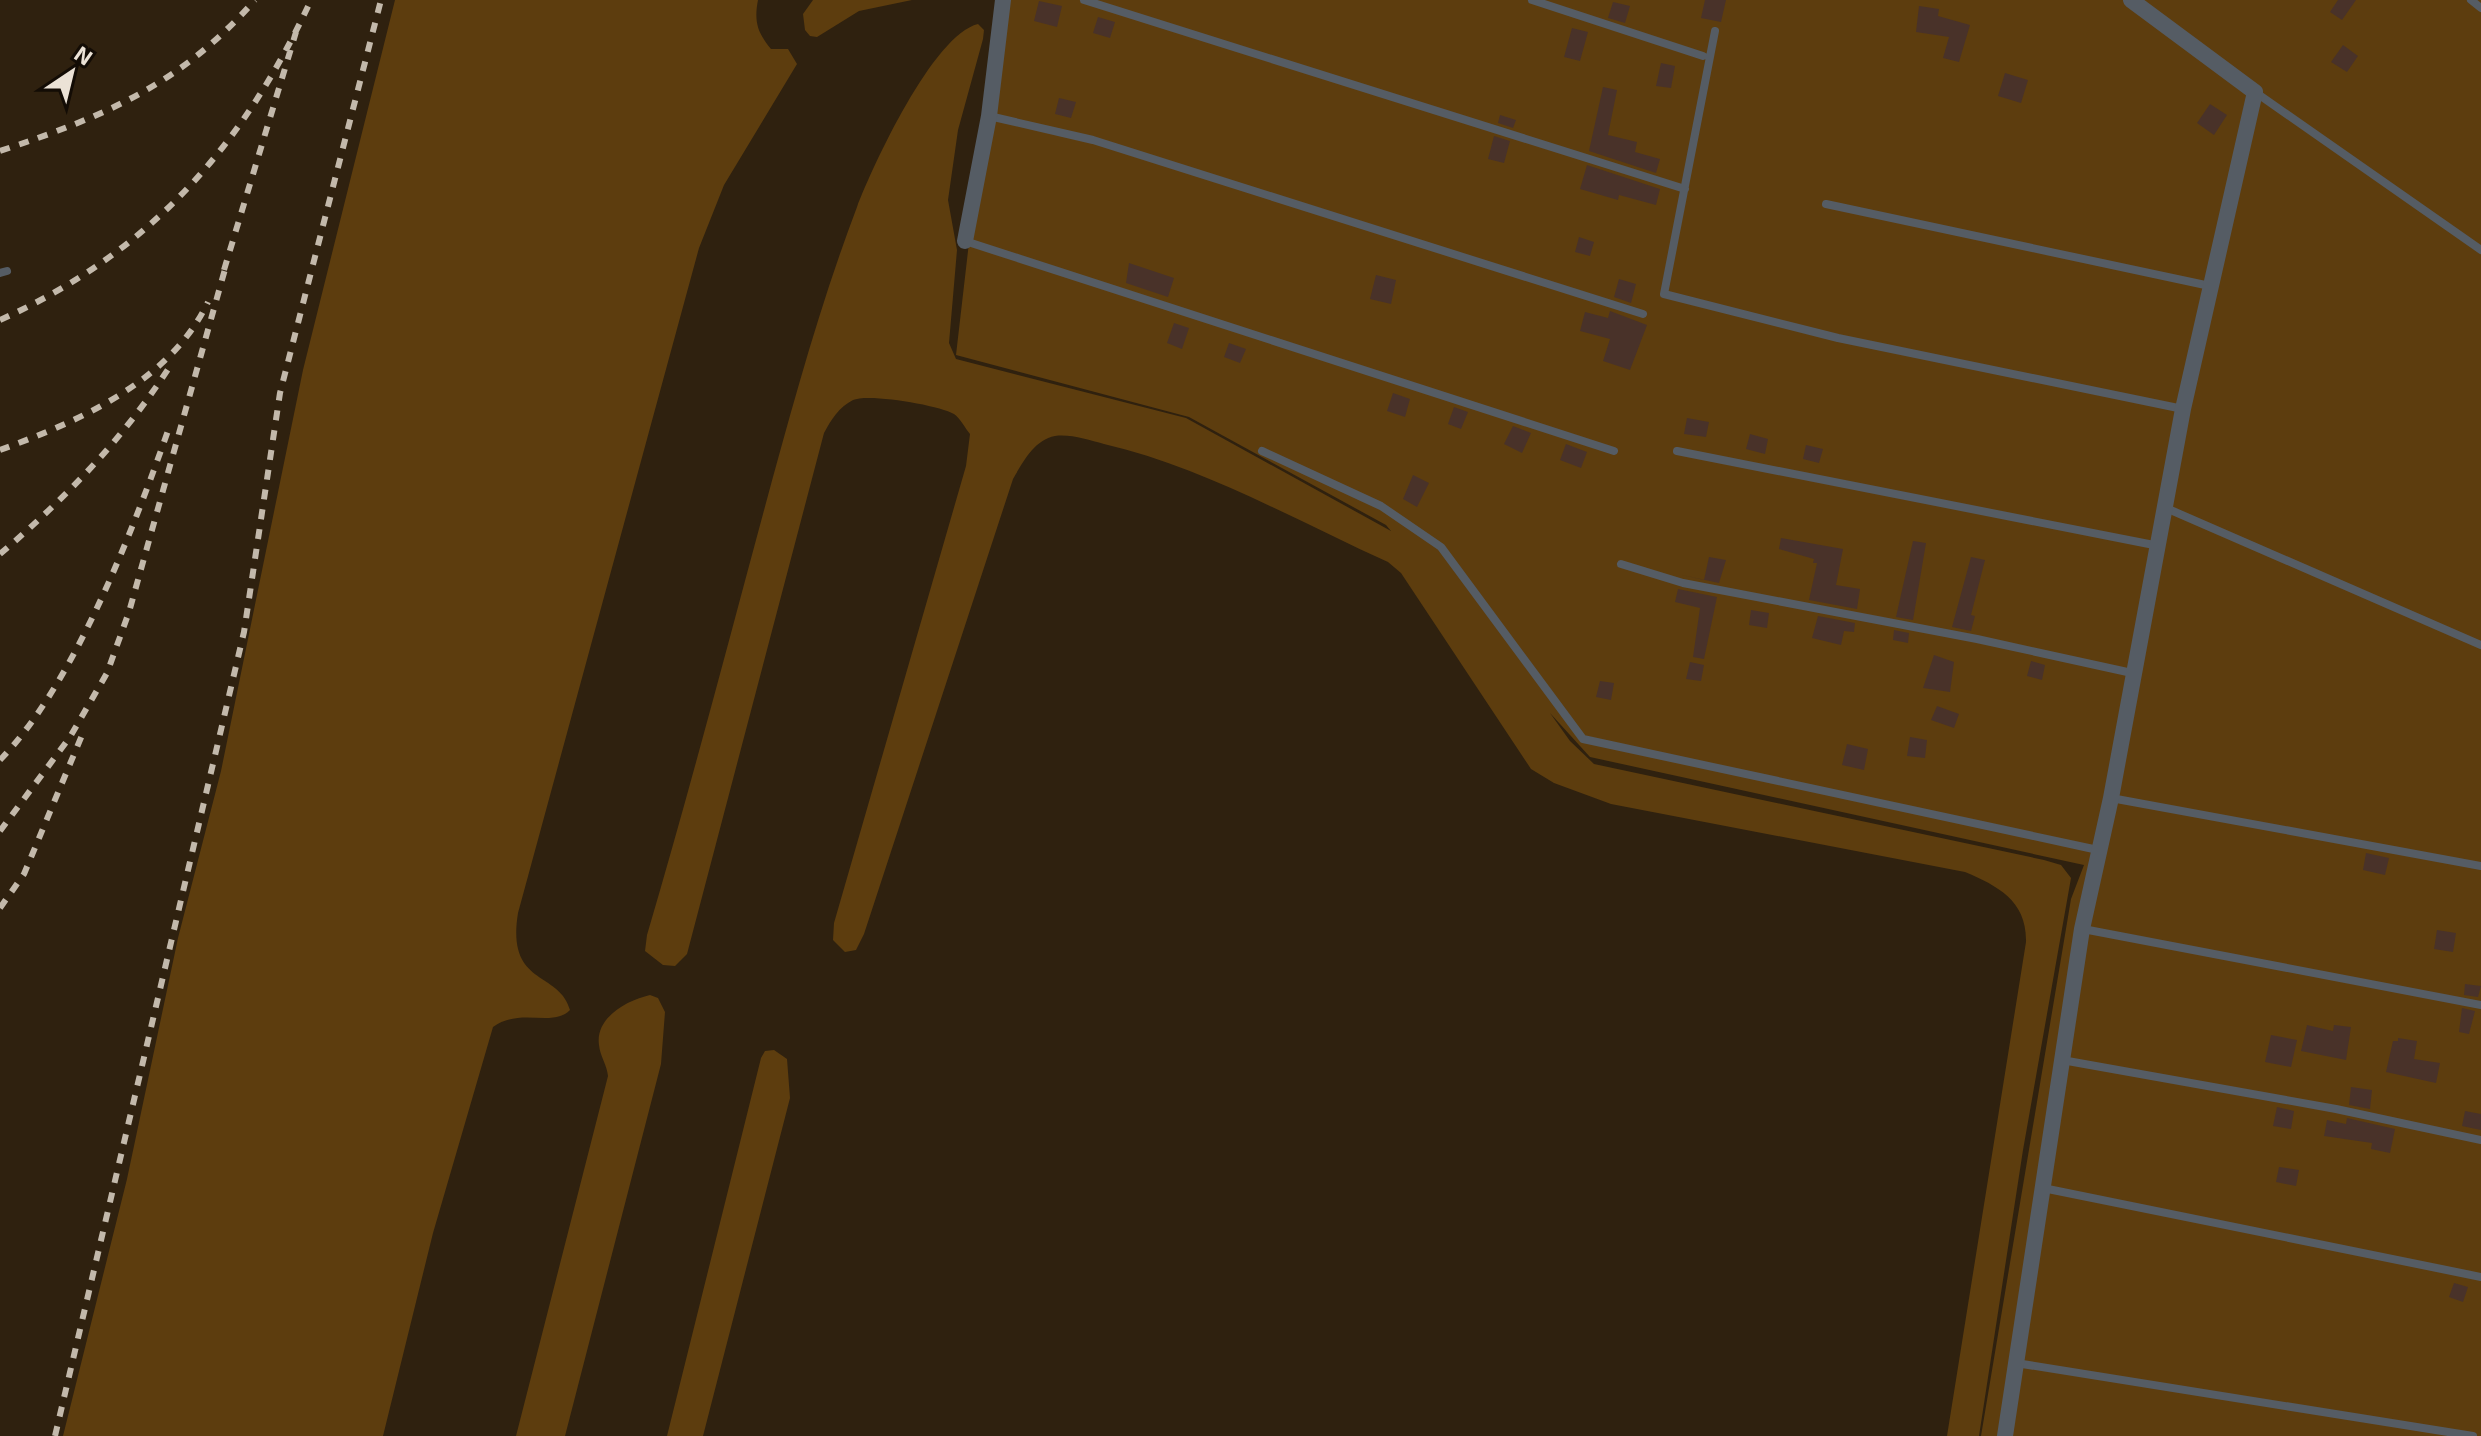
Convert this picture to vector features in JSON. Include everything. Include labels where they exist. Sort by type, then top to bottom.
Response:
[{"type":"street","points":[[965,241],[989,116],[1003,0]]},
{"type":"street","points":[[2005,1436],[2082,929],[2160,546],[2183,409],[2255,92],[2131,0]]},
{"type":"lane","points":[[1084,0],[1685,189]]},
{"type":"lane","points":[[1532,0],[1703,56]]},
{"type":"lane","points":[[2471,0],[2481,8]]},
{"type":"lane","points":[[1715,31],[1664,294],[1838,338],[2183,409]]},
{"type":"lane","points":[[2255,92],[2481,250]]},
{"type":"lane","points":[[989,116],[1093,140],[1643,314]]},
{"type":"lane","points":[[1826,204],[2210,286]]},
{"type":"lane","points":[[965,241],[1614,451]]},
{"type":"lane","points":[[1262,451],[1381,506],[1441,547],[1583,739],[2098,850]]},
{"type":"lane","points":[[1677,451],[2160,546]]},
{"type":"lane","points":[[2166,508],[2481,645]]},
{"type":"lane","points":[[1621,564],[1683,583],[1977,639],[2132,673]]},
{"type":"lane","points":[[2111,798],[2481,866]]},
{"type":"lane","points":[[2082,929],[2481,1005]]},
{"type":"lane","points":[[2061,1060],[2336,1109],[2481,1140]]},
{"type":"lane","points":[[2042,1188],[2481,1277]]},
{"type":"lane","points":[[2016,1363],[2473,1436]]},
{"type":"shaded area","points":[[395,0],[758,0],[756,14],[762,37],[771,49],[788,49],[797,64],[724,185],[699,248],[518,913],[516,937],[526,966],[556,988],[570,1010],[554,1017],[514,1018],[493,1027],[433,1233],[383,1436],[63,1436],[127,1179],[178,938],[221,771],[303,370]]},
{"type":"shaded area","points":[[813,0],[912,0],[859,11],[817,37],[810,36],[805,30],[803,14]]},
{"type":"shaded area","points":[[997,0],[2481,0],[2481,1436],[1981,1436],[2071,899],[2084,865],[1590,757],[1550,713],[1570,741],[1594,764],[2044,860],[2061,865],[2071,878],[2023,1150],[1979,1436],[1947,1436],[2026,942],[2022,916],[2016,906],[1999,889],[1965,872],[1611,804],[1554,783],[1531,769],[1401,573],[1388,562],[1213,480],[1141,454],[1092,441],[1067,436],[1048,438],[1030,453],[1013,479],[864,934],[856,950],[845,952],[833,940],[834,923],[966,466],[970,434],[954,414],[919,404],[861,398],[840,410],[824,433],[687,954],[675,966],[663,965],[645,951],[784,437],[843,245],[890,134],[924,76],[942,51],[961,33],[978,24],[984,30],[958,130],[948,200],[957,250],[949,343],[956,359],[1186,418],[1391,531],[1386,525],[1189,417],[956,355]]},
{"type":"shaded area","points":[[650,995],[658,998],[665,1012],[661,1064],[565,1436],[516,1436],[608,1076],[599,1035],[602,1026],[615,1011]]},
{"type":"shaded area","points":[[774,1050],[787,1059],[790,1098],[703,1436],[667,1436],[761,1058],[765,1051]]},
{"type":"building","points":[[1705,0],[1726,0],[1721,22],[1701,18]]},
{"type":"building","points":[[2338,0],[2356,0],[2342,20],[2330,12]]},
{"type":"building","points":[[1039,1],[1062,6],[1057,27],[1034,21]]},
{"type":"building","points":[[1613,2],[1630,6],[1625,23],[1608,18]]},
{"type":"building","points":[[1919,6],[1939,9],[1938,16],[1970,25],[1959,62],[1943,58],[1949,37],[1916,32]]},
{"type":"building","points":[[1098,17],[1115,22],[1110,38],[1093,33]]},
{"type":"building","points":[[1572,28],[1588,32],[1580,61],[1564,57]]},
{"type":"building","points":[[2343,45],[2358,56],[2347,72],[2331,62]]},
{"type":"building","points":[[1661,63],[1675,66],[1671,88],[1656,86]]},
{"type":"building","points":[[2005,73],[2028,80],[2021,103],[1998,96]]},
{"type":"building","points":[[1603,87],[1617,90],[1608,135],[1637,142],[1635,152],[1660,159],[1656,173],[1589,151]]},
{"type":"building","points":[[1059,98],[1076,102],[1071,118],[1055,114]]},
{"type":"building","points":[[2210,104],[2227,115],[2214,135],[2197,123]]},
{"type":"building","points":[[1500,115],[1516,120],[1513,128],[1498,123]]},
{"type":"building","points":[[1494,136],[1510,141],[1504,163],[1488,159]]},
{"type":"building","points":[[1587,165],[1660,189],[1656,205],[1619,195],[1618,200],[1580,189]]},
{"type":"building","points":[[1579,237],[1594,242],[1590,256],[1575,252]]},
{"type":"building","points":[[1129,263],[1174,278],[1168,297],[1126,283]]},
{"type":"building","points":[[1376,275],[1396,280],[1391,304],[1370,299]]},
{"type":"building","points":[[1619,279],[1636,284],[1631,303],[1614,297]]},
{"type":"building","points":[[1610,311],[1647,325],[1630,370],[1603,361],[1610,339],[1580,331],[1585,312],[1608,318]]},
{"type":"building","points":[[1174,323],[1189,328],[1182,349],[1167,343]]},
{"type":"building","points":[[1229,343],[1246,349],[1240,363],[1224,357]]},
{"type":"building","points":[[1393,393],[1410,399],[1405,417],[1387,411]]},
{"type":"building","points":[[1454,407],[1468,412],[1461,429],[1448,424]]},
{"type":"building","points":[[1687,418],[1709,422],[1706,437],[1684,434]]},
{"type":"building","points":[[1513,426],[1531,433],[1522,453],[1504,444]]},
{"type":"building","points":[[1750,434],[1768,439],[1765,454],[1746,449]]},
{"type":"building","points":[[1566,444],[1587,452],[1581,468],[1560,460]]},
{"type":"building","points":[[1806,445],[1823,449],[1819,463],[1803,459]]},
{"type":"building","points":[[1413,475],[1429,483],[1417,507],[1403,499]]},
{"type":"building","points":[[1781,538],[1843,549],[1836,585],[1860,589],[1857,609],[1809,600],[1817,563],[1813,563],[1814,559],[1779,549]]},
{"type":"building","points":[[1913,541],[1926,543],[1913,620],[1896,617]]},
{"type":"building","points":[[1709,557],[1726,560],[1719,583],[1704,580]]},
{"type":"building","points":[[1971,557],[1985,560],[1971,615],[1975,616],[1971,631],[1952,627]]},
{"type":"building","points":[[1678,589],[1717,597],[1704,659],[1693,657],[1700,608],[1675,602]]},
{"type":"building","points":[[1751,610],[1769,613],[1767,628],[1749,625]]},
{"type":"building","points":[[1818,616],[1855,623],[1854,632],[1844,631],[1841,645],[1812,638]]},
{"type":"building","points":[[1894,630],[1909,633],[1908,643],[1893,640]]},
{"type":"building","points":[[1934,655],[1954,662],[1950,692],[1923,688]]},
{"type":"building","points":[[2031,661],[2045,665],[2042,680],[2027,676]]},
{"type":"building","points":[[1690,662],[1704,665],[1701,681],[1686,679]]},
{"type":"building","points":[[1600,681],[1614,683],[1611,700],[1596,697]]},
{"type":"building","points":[[1937,706],[1959,714],[1954,728],[1931,720]]},
{"type":"building","points":[[1910,737],[1927,740],[1925,758],[1907,756]]},
{"type":"building","points":[[1847,744],[1868,749],[1864,770],[1842,765]]},
{"type":"building","points":[[2366,853],[2389,858],[2385,875],[2363,870]]},
{"type":"building","points":[[2437,930],[2456,933],[2453,952],[2434,949]]},
{"type":"building","points":[[2465,984],[2481,986],[2478,997],[2464,995]]},
{"type":"building","points":[[2462,1008],[2475,1011],[2469,1034],[2459,1032]]},
{"type":"building","points":[[2307,1025],[2333,1031],[2334,1025],[2351,1027],[2346,1060],[2301,1051]]},
{"type":"building","points":[[2271,1035],[2297,1040],[2291,1067],[2265,1062]]},
{"type":"building","points":[[2398,1038],[2417,1041],[2414,1059],[2440,1063],[2436,1083],[2386,1072],[2393,1041],[2398,1041]]},
{"type":"building","points":[[2351,1087],[2372,1090],[2370,1109],[2349,1105]]},
{"type":"building","points":[[2277,1107],[2294,1111],[2291,1129],[2273,1126]]},
{"type":"building","points":[[2465,1111],[2481,1114],[2481,1130],[2462,1126]]},
{"type":"building","points":[[2347,1118],[2395,1129],[2390,1153],[2371,1149],[2372,1143],[2324,1136],[2327,1120],[2346,1124]]},
{"type":"building","points":[[2279,1167],[2299,1170],[2296,1186],[2276,1182]]},
{"type":"building","points":[[2454,1283],[2468,1287],[2463,1302],[2449,1297]]},
{"type":"railway","points":[[0,151],[74,125],[139,94],[198,55],[255,0]]},
{"type":"railway","points":[[0,320],[53,293],[102,262],[146,228],[186,190],[255,103],[311,0]]},
{"type":"railway","points":[[55,1436],[244,632],[280,393],[381,0]]},
{"type":"railway","points":[[224,270],[296,32]]},
{"type":"railway","points":[[0,831],[70,737],[107,673],[129,612],[227,262]]},
{"type":"railway","points":[[0,450],[91,412],[146,376],[171,355],[208,302]]},
{"type":"railway","points":[[0,554],[49,511],[94,465],[135,416],[172,363]]},
{"type":"railway","points":[[0,760],[27,728],[77,648],[119,558],[169,428]]},
{"type":"railway","points":[[0,908],[24,874],[85,728]]}]
